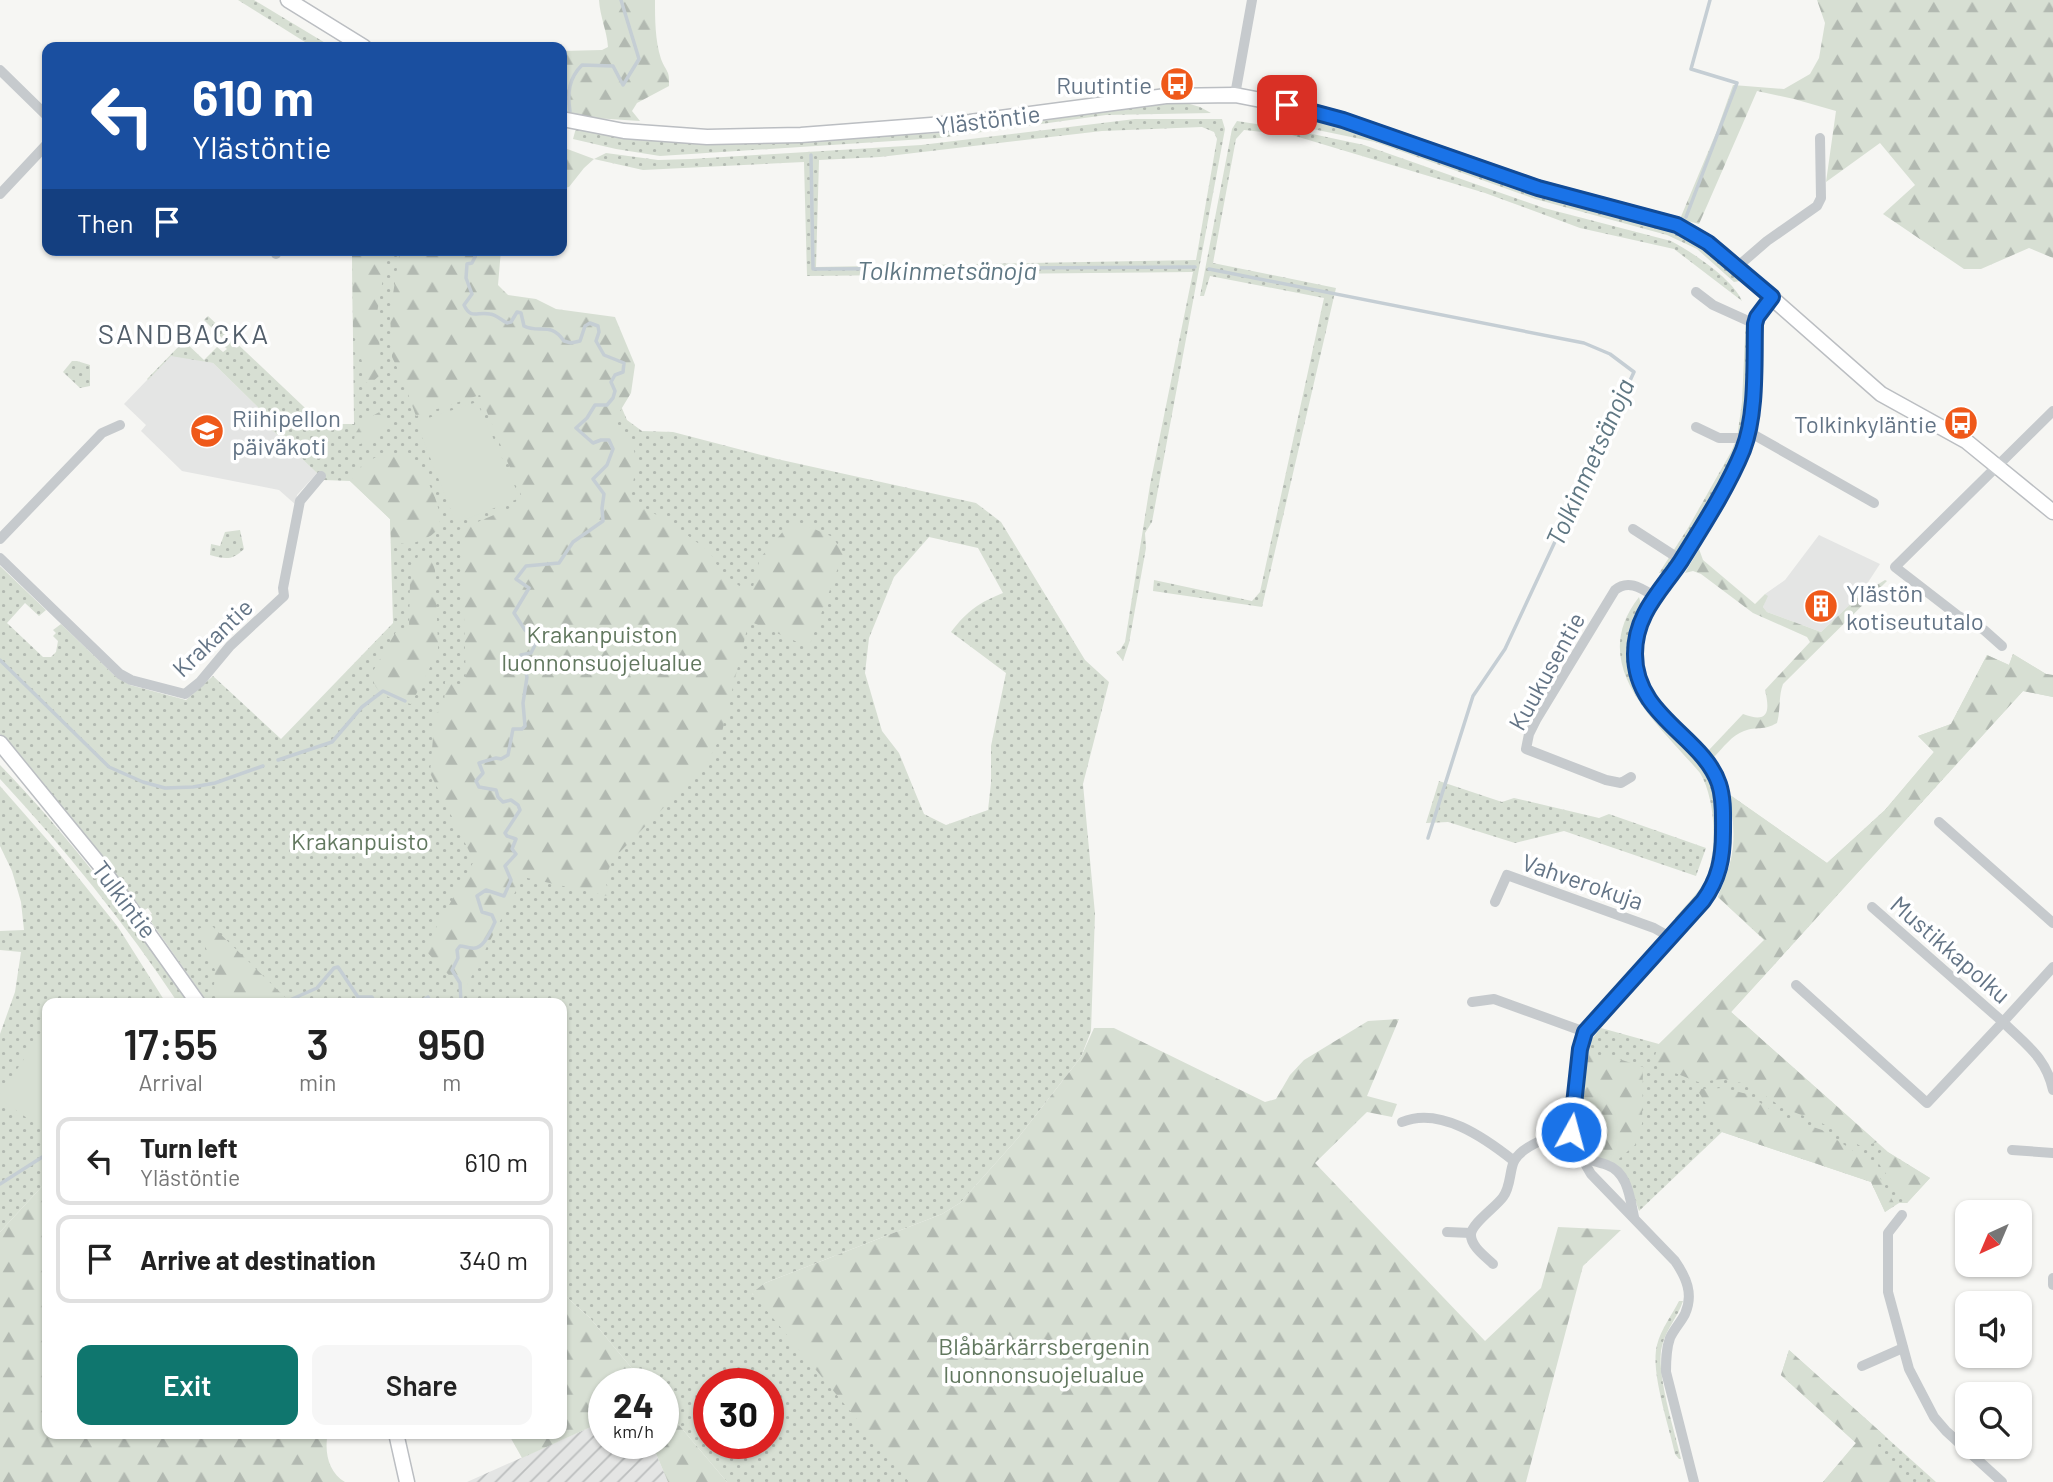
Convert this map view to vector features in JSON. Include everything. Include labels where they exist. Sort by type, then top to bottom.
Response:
[{"type":"main road","points":[[288,0],[356,42]]},
{"type":"main road","name":"Ylästöntie","points":[[567,120],[624,131],[707,137],[801,135],[970,122],[1166,96],[1235,96],[1287,105],[1343,120],[1538,188],[1677,225],[1708,243],[1737,267],[1881,394],[1955,434],[1998,465],[2053,512]]},
{"type":"main road","points":[[0,743],[46,800]]},
{"type":"main road","points":[[0,755],[46,800]]},
{"type":"main road","name":"Tulkintie","points":[[46,800],[99,864],[194,998]]},
{"type":"main road","points":[[398,1439],[407,1482]]},
{"type":"street","points":[[1235,96],[1252,0]]},
{"type":"street","points":[[0,70],[42,111]]},
{"type":"street","points":[[1737,267],[1766,241],[1817,206],[1821,198],[1820,138]]},
{"type":"street","points":[[0,194],[42,149]]},
{"type":"street","points":[[1696,292],[1713,305],[1755,324]]},
{"type":"street","points":[[1694,1482],[1666,1372],[1666,1354],[1670,1338],[1686,1311],[1689,1286],[1675,1261],[1591,1174],[1580,1157],[1571,1132],[1580,1049],[1585,1032],[1703,901],[1718,876],[1723,851],[1719,785],[1708,765],[1647,697],[1636,668],[1635,642],[1638,627],[1654,596],[1681,560],[1734,468],[1748,435],[1755,324],[1772,297]]},
{"type":"street","points":[[2002,646],[1984,630],[1957,615],[1895,567],[2053,411]]},
{"type":"street","points":[[0,539],[102,433],[120,425]]},
{"type":"street","points":[[1696,426],[1719,438],[1748,435],[1874,503]]},
{"type":"street","name":"Krakantie","points":[[0,558],[120,674],[131,680],[185,694],[206,676],[230,646],[284,596],[283,588],[300,501],[321,476]]},
{"type":"street","points":[[1633,529],[1681,560]]},
{"type":"street","name":"Kuukusentie","points":[[1631,777],[1621,783],[1606,780],[1526,749],[1536,720],[1615,590],[1621,585],[1629,584],[1654,596]]},
{"type":"street","points":[[1940,822],[2053,923]]},
{"type":"street","name":"Vahverokuja","points":[[1496,902],[1507,875],[1654,928],[1670,937]]},
{"type":"street","name":"Mustikkapolku","points":[[1872,907],[2003,1022],[2042,1060],[2049,1072],[2053,1090]]},
{"type":"street","points":[[1796,985],[1927,1103],[2053,967]]},
{"type":"street","points":[[1472,1002],[1494,999],[1585,1032]]},
{"type":"street","points":[[1402,1122],[1416,1116],[1463,1128],[1482,1136],[1514,1161]]},
{"type":"street","points":[[1493,1265],[1476,1248],[1471,1233],[1475,1226],[1504,1196],[1511,1181],[1514,1161],[1542,1140],[1559,1133],[1571,1132]]},
{"type":"street","points":[[2012,1150],[2053,1153]]},
{"type":"street","points":[[1580,1157],[1609,1165],[1620,1174],[1627,1188],[1634,1217]]},
{"type":"street","points":[[1902,1215],[1888,1233],[1888,1292],[1909,1369],[1921,1395],[1946,1432],[2001,1482]]},
{"type":"street","points":[[1447,1232],[1471,1233]]},
{"type":"street","points":[[2053,1278],[2053,1285]]},
{"type":"street","points":[[1862,1366],[1903,1348]]},
{"type":"shaded area","name":"Riihipellon päiväkoti","points":[[171,355],[213,363],[273,422],[272,430],[317,473],[297,495],[296,505],[279,490],[182,471],[141,431],[146,425],[124,404]]},
{"type":"shaded area","points":[[1819,535],[1880,564],[1859,596],[1821,632],[1767,612],[1763,607],[1767,596],[1765,594],[1785,580]]},
{"type":"shaded area","points":[[588,1428],[588,1459],[658,1459],[668,1482],[467,1482]]},
{"type":"green space","points":[[238,0],[254,0],[324,42],[305,42]]},
{"type":"green space","points":[[599,0],[655,0],[658,44],[669,86],[637,103],[632,111],[640,121],[594,118],[567,112],[567,51],[602,50],[608,47]]},
{"type":"green space","points":[[1817,0],[2053,0],[2053,258],[2029,248],[1981,269],[1964,269],[1883,214],[1915,185],[1880,143],[1826,182],[1836,111],[1757,91],[1699,224],[1680,219],[1733,85],[1784,89],[1810,74],[1819,58],[1825,23]]},
{"type":"green space","points":[[1183,102],[1211,113],[1106,115],[939,138],[660,156],[573,139],[576,128],[667,142],[798,141],[939,133]]},
{"type":"green space","points":[[1275,116],[1317,119],[1332,123],[1538,196],[1654,226],[1678,235],[1708,252],[1740,281],[1734,282],[1697,249],[1667,235],[1535,199],[1375,142],[1274,121]]},
{"type":"green space","points":[[1135,119],[1222,119],[1225,129],[1152,522],[1145,533],[1146,548],[1129,643],[1123,661],[1116,652],[1125,642],[1150,485],[1193,272],[807,276],[804,162],[643,170],[594,159],[606,153],[658,160],[921,145]],"holes":[[[1202,127],[1214,132],[1217,139],[1196,260],[816,267],[819,160],[880,157],[1102,131]]]},
{"type":"green space","points":[[1237,121],[1364,145],[1544,208],[1671,241],[1721,275],[1742,301],[1674,249],[1580,228],[1485,193],[1292,135],[1244,130],[1236,139],[1213,263],[1336,288],[1262,607],[1153,591],[1154,580],[1252,601],[1260,592],[1324,298],[1210,276],[1204,296],[1200,296],[1232,129]]},
{"type":"green space","points":[[567,149],[594,159],[567,187]]},
{"type":"green space","name":"Krakanpuisto","points":[[352,256],[473,256],[472,263],[615,392],[627,420],[642,431],[673,432],[777,459],[976,503],[1001,522],[1085,660],[1109,682],[1083,784],[1095,914],[1091,1031],[1081,1057],[1018,1138],[960,1203],[942,1214],[765,1283],[752,1294],[1316,1482],[727,1482],[708,1459],[784,1459],[784,1368],[693,1368],[693,1442],[679,1425],[679,1368],[632,1368],[590,1318],[567,1297],[567,998],[204,998],[147,916],[152,914],[148,908],[143,911],[0,734],[0,566],[46,610],[39,616],[25,603],[7,623],[43,657],[51,657],[56,652],[58,641],[53,636],[56,633],[53,630],[61,624],[115,676],[130,685],[186,700],[213,676],[281,739],[393,623],[390,519],[350,481],[324,480],[272,430],[273,422],[213,363],[171,356],[147,379],[184,341],[204,360],[217,347],[223,352],[227,349],[221,343],[224,340],[204,320],[208,316],[322,424],[354,424]],"holes":[[[929,537],[978,548],[1003,593],[974,608],[951,632],[1006,673],[991,746],[988,810],[946,825],[924,814],[899,753],[882,731],[865,673],[869,638],[894,577]]]},
{"type":"green space","points":[[352,256],[386,256],[377,313],[381,363],[379,376],[370,384],[362,381],[363,366],[353,326]]},
{"type":"green space","name":"Krakanpuiston luonnonsuojelualue","points":[[399,256],[500,256],[498,285],[508,295],[536,299],[556,309],[615,317],[635,365],[631,393],[611,426],[633,447],[637,462],[630,499],[675,526],[710,552],[719,569],[744,590],[753,587],[760,558],[793,520],[833,537],[843,554],[809,647],[749,621],[721,736],[706,765],[613,859],[604,880],[612,897],[523,877],[464,991],[424,949],[474,861],[430,773],[435,714],[444,708],[445,681],[466,687],[459,530],[524,502],[480,395],[416,416],[392,357],[390,313]]},
{"type":"green space","points":[[1746,316],[1749,380],[1746,415],[1739,444],[1686,543],[1664,573],[1659,573],[1688,528],[1737,438],[1742,402]]},
{"type":"green space","points":[[72,361],[90,365],[90,386],[80,388],[63,372]]},
{"type":"green space","points":[[477,402],[520,498],[456,523],[416,422]]},
{"type":"green space","points":[[385,410],[385,423],[379,432],[358,445],[354,440],[361,425]]},
{"type":"green space","points":[[383,453],[397,454],[412,462],[425,478],[435,498],[439,518],[437,530],[417,542],[403,544],[391,540],[390,519],[350,481],[362,465]]},
{"type":"green space","points":[[240,530],[244,549],[240,553],[228,558],[210,555],[211,544],[220,546],[225,532]]},
{"type":"green space","points":[[1699,549],[1703,560],[1755,604],[1765,594],[1768,596],[1763,607],[1767,612],[1821,632],[1859,596],[1887,581],[1783,684],[1777,723],[1740,733],[1714,757],[1708,751],[1743,714],[1758,717],[1766,714],[1765,690],[1810,642],[1807,637],[1753,613],[1701,574],[1693,571],[1685,573]]},
{"type":"green space","points":[[418,556],[429,560],[435,570],[438,652],[411,704],[384,695],[375,685],[373,671],[397,630],[409,627],[410,582]]},
{"type":"green space","points":[[1639,597],[1640,609],[1630,648],[1634,681],[1647,705],[1700,765],[1707,776],[1716,805],[1718,840],[1714,871],[1706,888],[1678,921],[1675,918],[1700,889],[1708,873],[1712,859],[1714,828],[1709,798],[1700,773],[1648,714],[1623,670],[1620,647],[1624,622]]},
{"type":"green space","points":[[2013,654],[2046,674],[2053,675],[2053,697],[2023,691],[1731,1012],[1888,1152],[1930,1178],[1907,1203],[1899,1203],[1885,1212],[1871,1182],[1722,1132],[1639,1211],[1630,1185],[1586,1153],[1578,1139],[1579,1105],[1591,1040],[1601,1028],[1659,1044],[1764,940],[1718,897],[1732,858],[1730,795],[1827,863],[1885,810],[1934,752],[1918,736],[1951,724],[1987,655],[2009,665]]},
{"type":"green space","points":[[2013,654],[2046,674],[2053,675],[2053,697],[2023,691],[1731,1012],[1877,1142],[1862,1147],[1820,1122],[1783,1108],[1750,1085],[1724,1079],[1698,1082],[1652,1064],[1659,1044],[1765,940],[1718,897],[1733,847],[1730,795],[1827,863],[1885,810],[1934,752],[1918,736],[1951,724],[1987,655],[2009,665]]},
{"type":"green space","points":[[0,765],[100,880],[186,998],[175,998],[94,887],[0,779]]},
{"type":"green space","points":[[1439,781],[1502,802],[1514,798],[1599,818],[1609,814],[1706,848],[1696,876],[1564,831],[1515,843],[1448,822],[1426,823]]},
{"type":"green space","points":[[0,786],[118,927],[163,998],[42,998],[42,1186],[0,1232],[0,1034],[15,992],[21,952],[0,950],[0,931],[24,930],[21,902],[12,871],[0,846]]},
{"type":"green space","points":[[210,924],[286,998],[218,998],[214,986],[215,970],[198,929]]},
{"type":"green space","name":"Blåbärkärrsbergenin luonnonsuojelualue","points":[[1399,1019],[1367,1096],[1397,1104],[1392,1117],[1367,1112],[1315,1163],[1485,1341],[1541,1288],[1558,1227],[1621,1230],[1583,1266],[1526,1482],[909,1482],[752,1293],[765,1283],[942,1214],[960,1203],[1018,1138],[1081,1057],[1094,1028],[1114,1028],[1265,1102],[1276,1099],[1290,1075],[1304,1060],[1368,1021]]},
{"type":"green space","points":[[42,1033],[42,1128],[0,1099],[0,1094]]},
{"type":"green space","points":[[1589,1054],[1613,1057],[1643,1067],[1642,1124],[1635,1145],[1613,1164],[1588,1154],[1578,1134],[1578,1106]]},
{"type":"green space","points":[[1723,1088],[1747,1094],[1780,1116],[1822,1130],[1867,1160],[1895,1205],[1885,1212],[1871,1182],[1722,1132],[1697,1089]]},
{"type":"green space","points":[[1884,1150],[1930,1178],[1907,1203],[1874,1157]]},
{"type":"green space","points":[[42,1186],[42,1439],[328,1439],[331,1467],[345,1482],[0,1482],[0,1232]]},
{"type":"green space","points":[[567,1297],[590,1318],[632,1368],[588,1368],[588,1428],[567,1438]]},
{"type":"green space","points":[[1679,1301],[1683,1301],[1662,1346],[1661,1370],[1681,1459],[1675,1454],[1656,1369],[1657,1345],[1661,1333]]},
{"type":"green space","points":[[1789,1350],[1936,1482],[1823,1482],[1856,1443],[1781,1375]]},
{"type":"green space","points":[[1789,1350],[1885,1436],[1877,1445],[1908,1482],[1823,1482],[1856,1443],[1781,1375]]},
{"type":"green space","points":[[679,1425],[693,1442],[693,1459],[708,1459],[727,1482],[668,1482],[658,1459],[679,1459]]},
{"type":"green space","points":[[511,1439],[564,1439],[522,1458]]},
{"type":"waterway","points":[[570,111],[570,86],[582,65],[613,66],[623,85],[639,59],[621,0]]},
{"type":"waterway","points":[[1686,217],[1737,83],[1691,69],[1710,0]]},
{"type":"waterway","name":"Tolkinmetsänoja","points":[[811,155],[813,269],[1195,267]]},
{"type":"waterway","points":[[461,998],[460,983],[452,970],[458,958],[457,950],[460,946],[480,946],[495,922],[492,915],[482,912],[477,896],[486,890],[504,896],[511,880],[505,866],[516,854],[512,849],[516,839],[505,833],[520,810],[518,805],[511,800],[503,802],[496,790],[479,787],[476,781],[483,773],[479,763],[508,755],[513,729],[522,729],[525,726],[523,703],[527,677],[521,655],[531,653],[537,641],[525,630],[514,613],[529,588],[516,579],[526,566],[559,563],[573,542],[603,521],[604,494],[593,479],[607,465],[613,449],[609,440],[593,443],[576,428],[587,418],[595,405],[607,405],[613,398],[615,391],[611,382],[615,375],[623,372],[624,363],[604,355],[596,341],[598,326],[590,323],[585,326],[580,341],[571,343],[564,341],[554,331],[524,326],[521,313],[517,312],[511,322],[507,323],[492,315],[469,312],[464,305],[472,294],[466,278],[467,264],[472,263],[475,256]]},
{"type":"waterway","name":"Tolkinmetsänoja","points":[[1209,269],[1584,343],[1610,354],[1634,372],[1505,649],[1473,696],[1428,838]]},
{"type":"waterway","points":[[0,660],[109,767],[143,782],[165,788],[193,787],[215,783],[263,766]]},
{"type":"waterway","points":[[278,760],[332,742],[362,707],[383,691],[405,701]]},
{"type":"waterway","points":[[294,998],[317,988],[334,968],[338,967],[358,997],[372,998]]},
{"type":"waterway","points":[[0,1184],[42,1157]]},
{"type":"place","name":"Ruutintie","points":[[1177,84]]},
{"type":"place","name":"Tolkinkyläntie","points":[[1961,423]]},
{"type":"place","name":"Riihipellon päiväkoti","points":[[207,431]]},
{"type":"place","name":"Ylästön kotiseututalo","points":[[1821,606]]},
{"type":"district","name":"SANDBACKA","points":[[184,333]]},
{"type":"route","points":[[1287,105],[1343,120],[1538,188],[1677,225],[1708,243],[1772,297],[1755,324],[1751,412],[1749,432],[1743,450],[1687,551],[1645,611],[1635,642],[1636,668],[1647,697],[1708,765],[1719,785],[1723,827],[1721,866],[1703,901],[1585,1032],[1580,1049],[1571,1132]]}]
